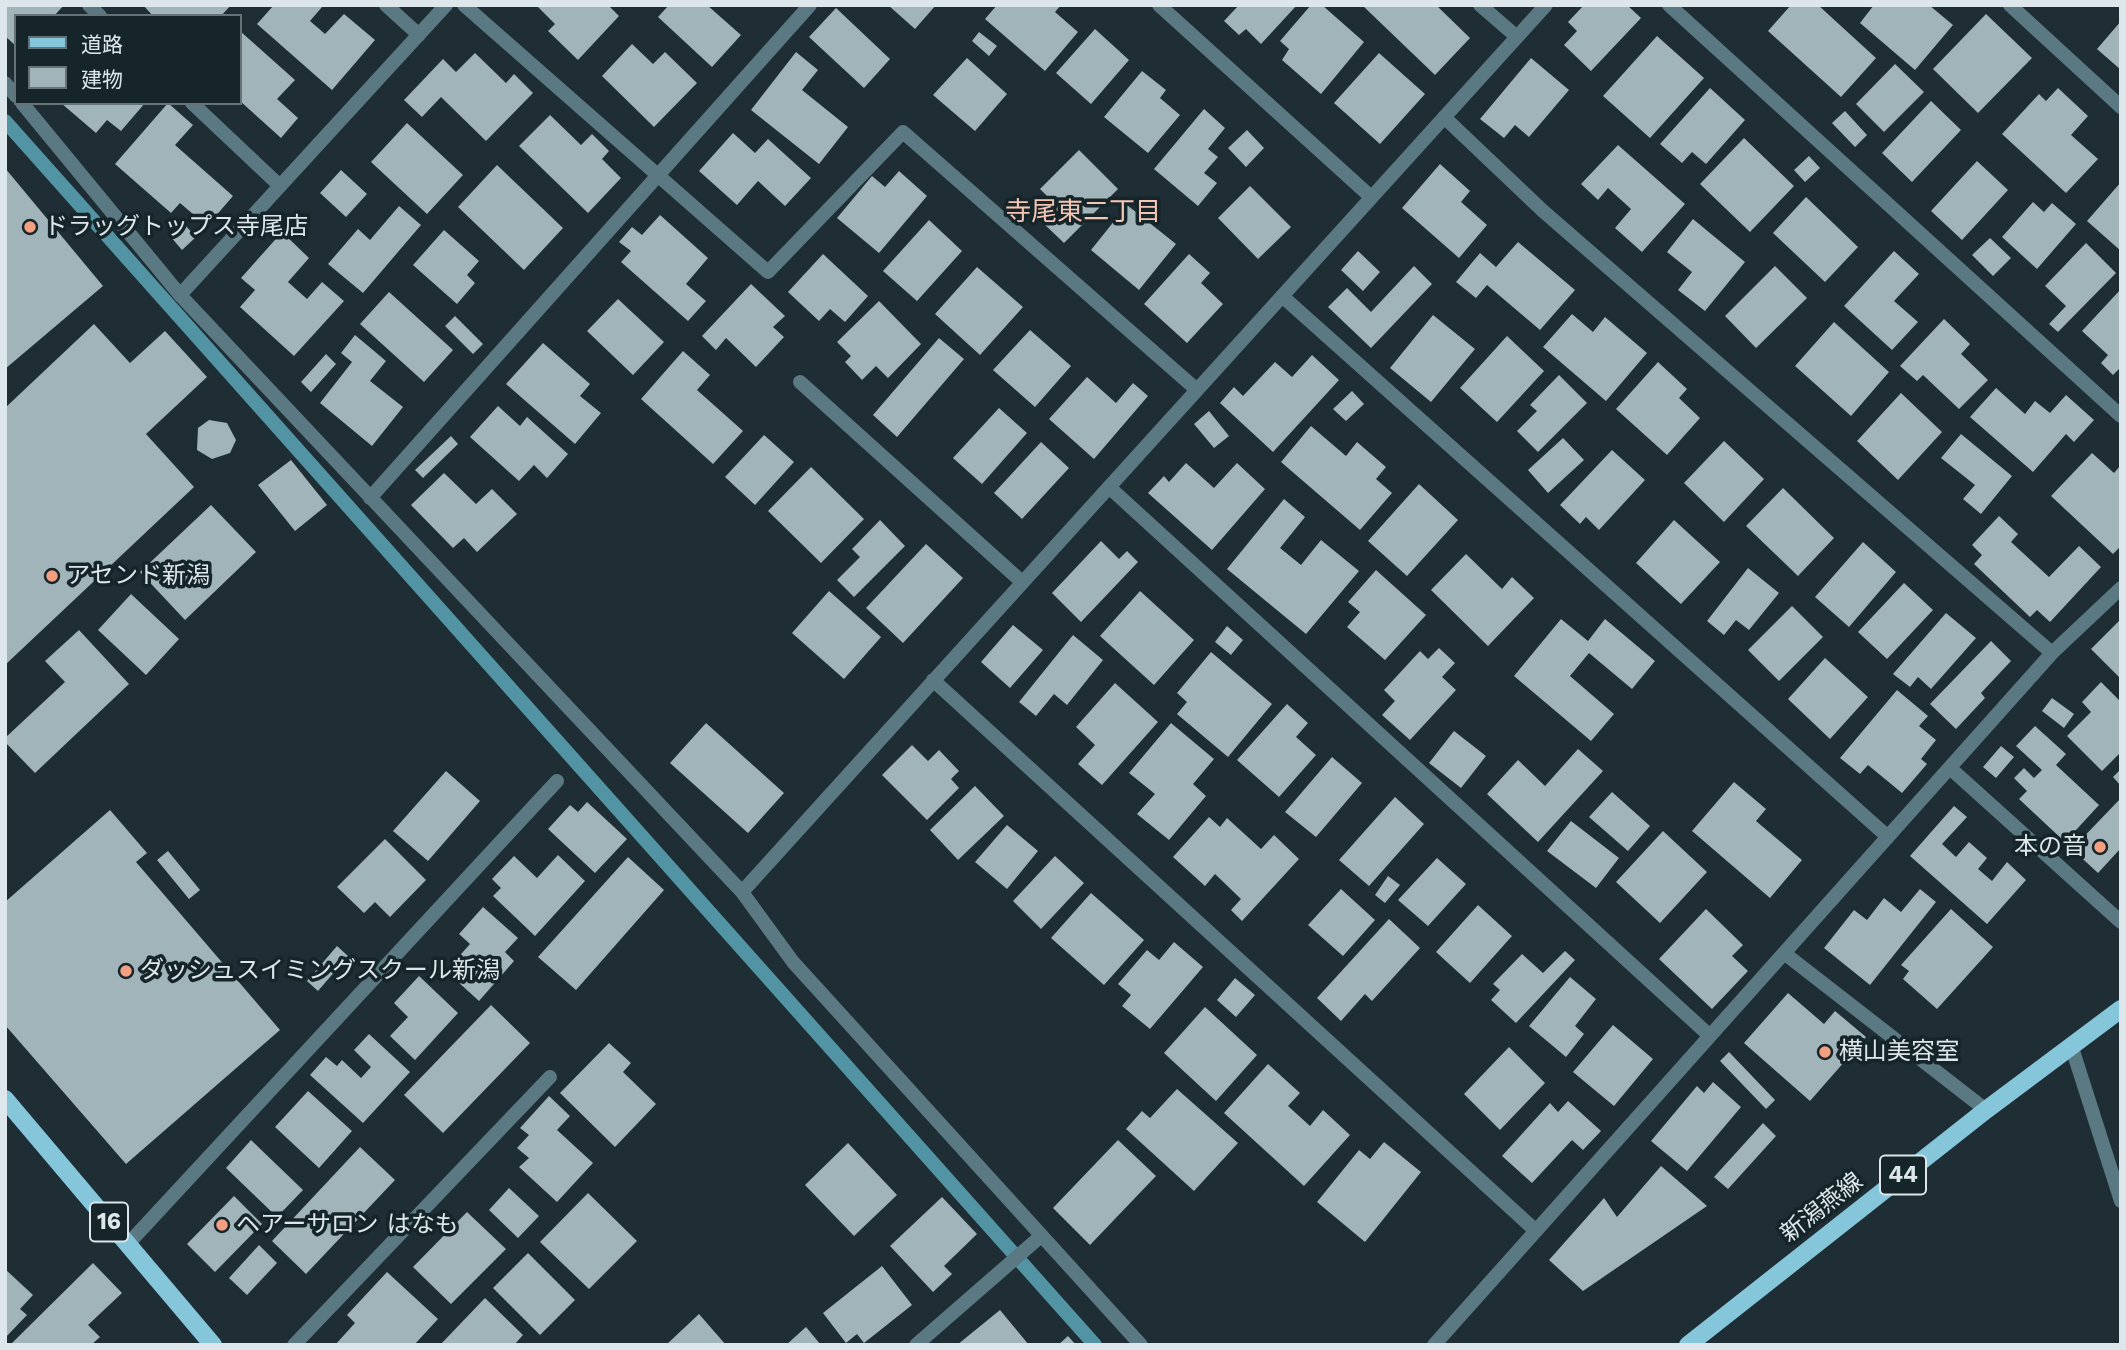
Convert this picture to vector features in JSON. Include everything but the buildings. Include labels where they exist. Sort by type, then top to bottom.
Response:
[{"type":"main road","name":"新潟燕線","points":[[1688,1345],[1986,1110],[2121,1009]]},
{"type":"main road","name":"16","points":[[5,1099],[213,1345]]},
{"type":"street","points":[[386,5],[419,35]]},
{"type":"street","points":[[180,295],[446,5]]},
{"type":"street","points":[[464,5],[768,272],[903,131],[1197,390]]},
{"type":"street","points":[[370,498],[810,5]]},
{"type":"street","points":[[1159,5],[1371,197]]},
{"type":"street","points":[[1480,5],[1517,37]]},
{"type":"street","points":[[742,892],[1546,5]]},
{"type":"street","points":[[1669,5],[2121,416]]},
{"type":"street","points":[[2010,5],[2121,107]]},
{"type":"street","points":[[24,105],[180,295],[742,892],[793,961],[1141,1345]]},
{"type":"street","points":[[194,105],[280,186]]},
{"type":"street","points":[[1444,117],[1543,211],[2052,653]]},
{"type":"street","points":[[1282,296],[1888,837]]},
{"type":"street","points":[[800,382],[1022,582]]},
{"type":"street","points":[[1109,486],[1710,1036]]},
{"type":"street","points":[[1434,1345],[2052,653],[2121,588]]},
{"type":"street","points":[[933,680],[1536,1231]]},
{"type":"street","points":[[1950,768],[2121,922]]},
{"type":"street","points":[[128,1244],[556,781]]},
{"type":"street","points":[[1784,953],[1986,1110]]},
{"type":"street","points":[[2072,1048],[2121,1200]]},
{"type":"street","points":[[294,1345],[550,1077]]},
{"type":"street","points":[[916,1345],[1041,1236]]},
{"type":"waterway","points":[[5,121],[1095,1345]]},
{"type":"place","name":"ドラッグトップス寺尾店","points":[[30,227]]},
{"type":"place","name":"アセンド新潟","points":[[52,576]]},
{"type":"place","name":"本の音","points":[[2100,847]]},
{"type":"place","name":"ダッシュスイミングスクール新潟","points":[[126,971]]},
{"type":"place","name":"横山美容室","points":[[1825,1052]]},
{"type":"place","name":"ヘアーサロン はなも","points":[[222,1225]]},
{"type":"district","name":"寺尾東二丁目","points":[[1083,212]]}]
